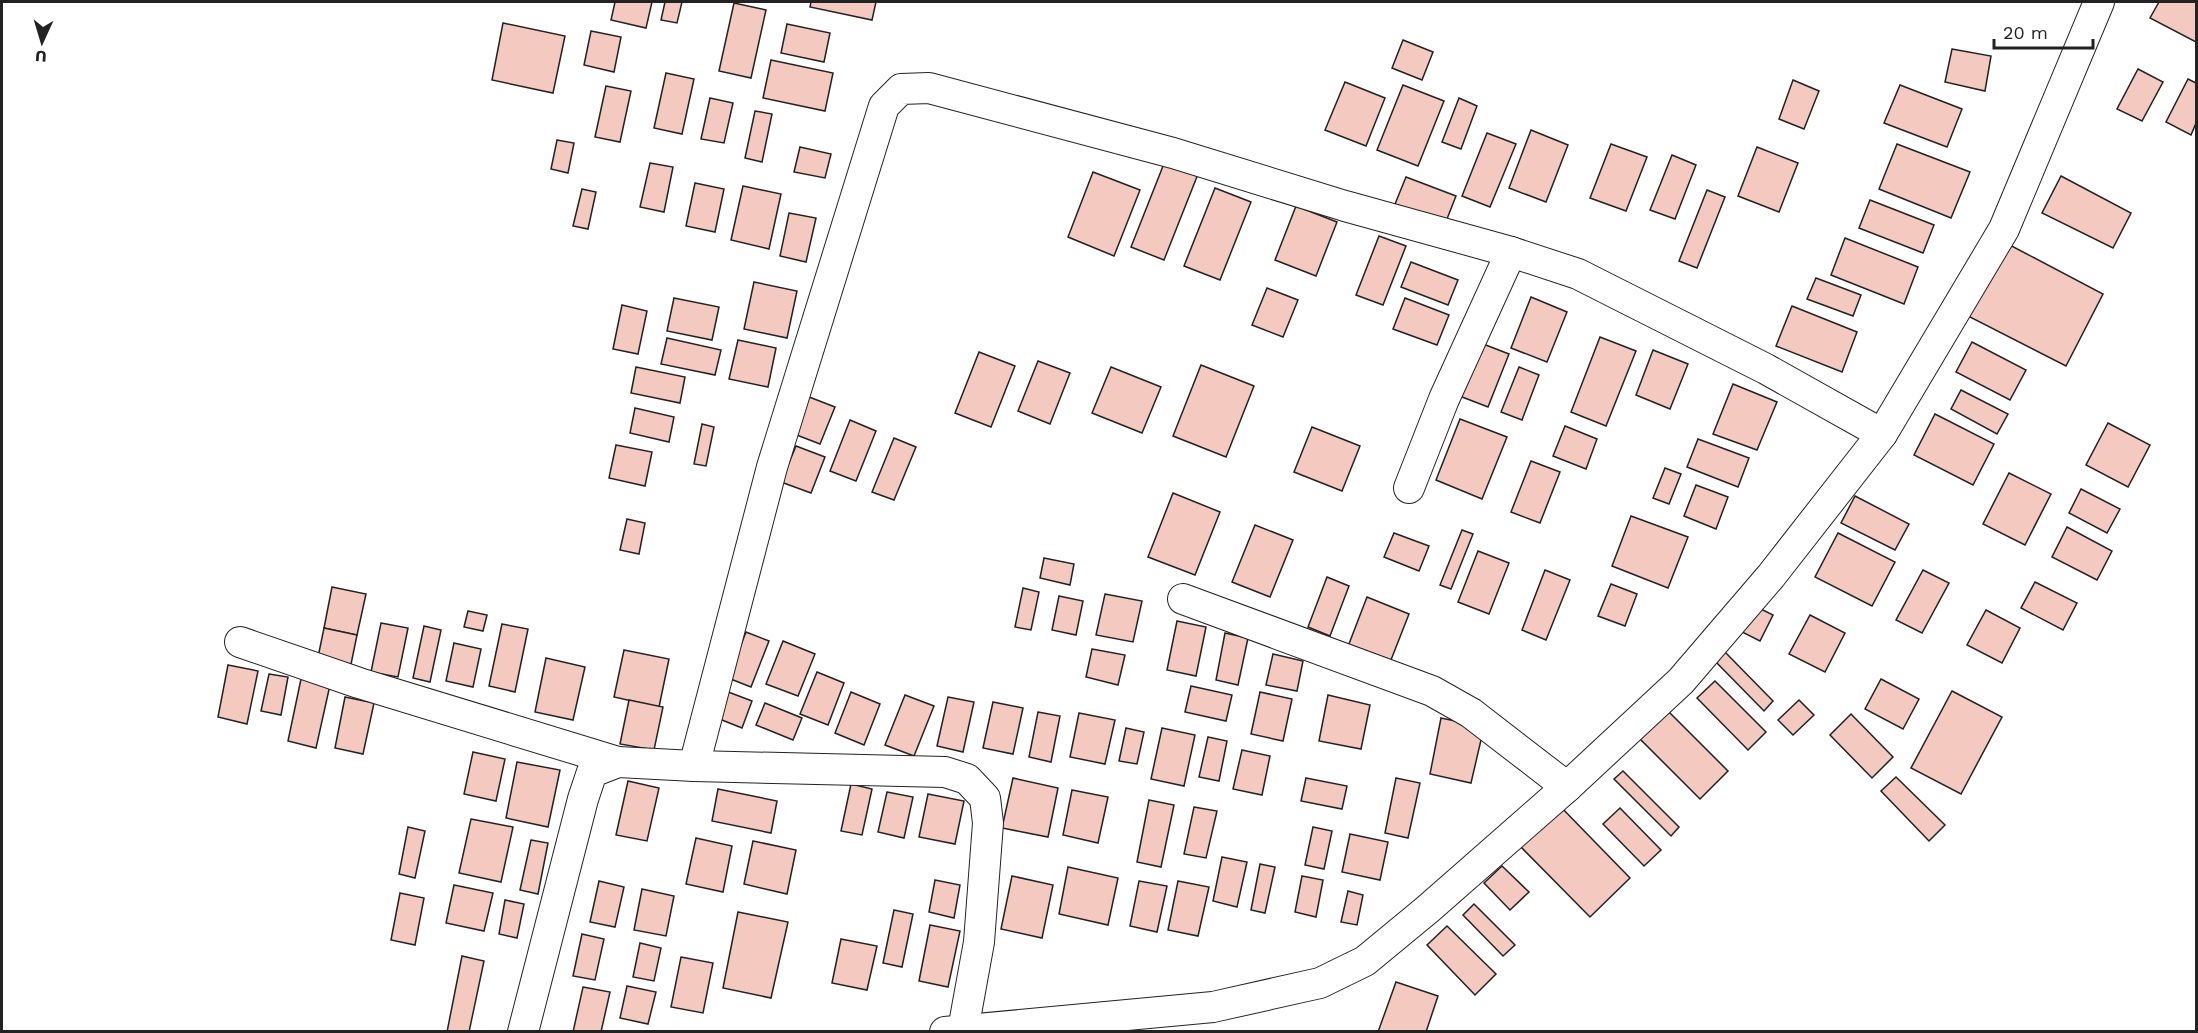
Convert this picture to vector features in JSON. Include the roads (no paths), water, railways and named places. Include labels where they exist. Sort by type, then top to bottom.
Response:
[{"type":"street","points":[[240,642],[359,683],[618,762],[945,772],[967,779],[985,798],[988,823],[979,942],[954,1031],[1213,1006],[1320,983],[1365,961],[1428,909],[1566,787],[1682,681],[1771,576],[1882,434],[2004,229],[2099,2]]},
{"type":"street","points":[[694,766],[772,467],[884,106],[901,89],[929,88],[1173,153],[1345,206],[1511,252],[1578,274],[1766,369],[1882,434]]},
{"type":"street","points":[[1409,488],[1444,399],[1511,252]]},
{"type":"street","points":[[1183,599],[1432,691],[1471,713],[1566,787]]},
{"type":"street","points":[[523,1032],[592,772],[618,762]]}]
